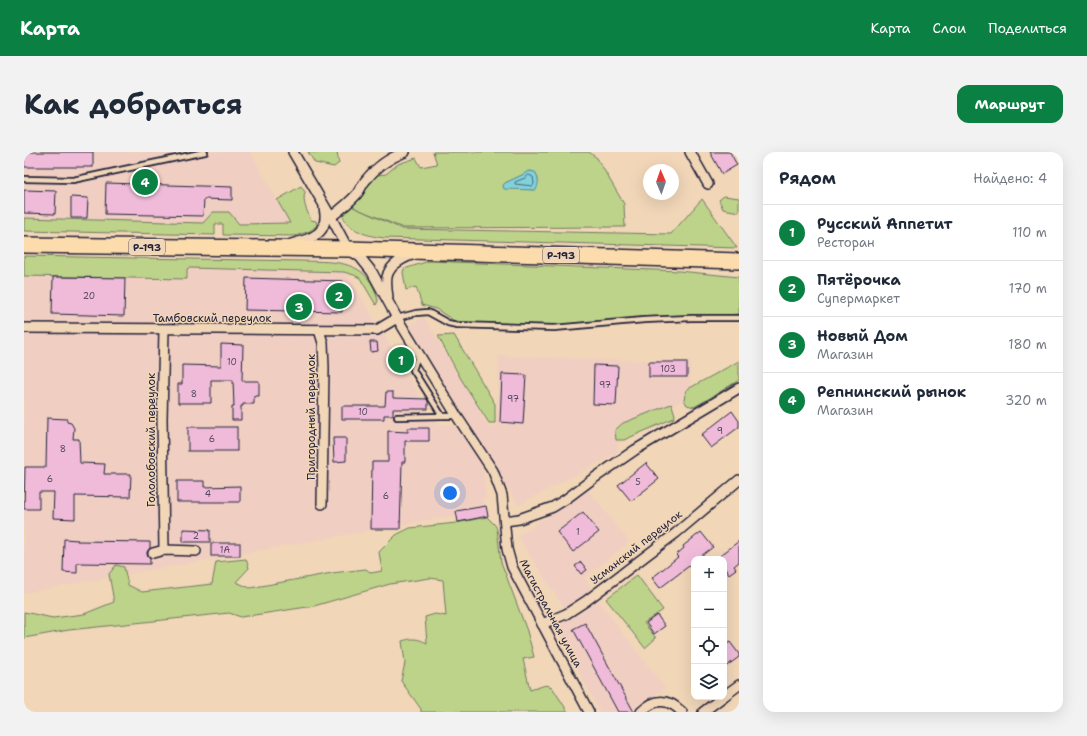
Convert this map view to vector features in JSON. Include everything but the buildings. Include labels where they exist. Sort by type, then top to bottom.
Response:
[{"type":"highway","name":"Р-193","points":[[24,245],[348,249],[739,261]]},
{"type":"street","points":[[293,152],[348,249]]},
{"type":"street","points":[[331,217],[358,193],[364,182],[373,172],[385,162],[405,152]]},
{"type":"street","points":[[690,152],[708,184]]},
{"type":"street","points":[[273,248],[309,239],[317,235],[322,230],[325,222],[325,212],[318,194]]},
{"type":"street","name":"Магистральная улица","points":[[348,249],[360,257],[366,264],[457,416],[493,471],[502,495],[507,549],[512,567],[589,712]]},
{"type":"street","points":[[388,302],[386,280],[392,268],[406,257],[435,251]]},
{"type":"street","name":"Тамбовский переулок","points":[[24,328],[164,330],[377,330],[397,318]]},
{"type":"street","name":"Гололобовский переулок","points":[[164,330],[162,419],[164,550]]},
{"type":"street","name":"Пригородный переулок","points":[[319,330],[323,343],[324,368],[322,504]]},
{"type":"street","points":[[505,521],[519,519],[553,507],[635,450],[739,388]]},
{"type":"street","name":"Усманский переулок","points":[[542,624],[566,614],[586,601],[676,533],[739,480]]},
{"type":"street","points":[[154,552],[164,550],[196,551]]},
{"type":"street","points":[[727,695],[739,685]]},
{"type":"street","points":[[703,712],[720,700]]},
{"type":"street","points":[[641,712],[654,702],[664,702],[679,709]]},
{"type":"street","points":[[666,712],[679,709]]},
{"type":"lane","points":[[24,179],[73,180],[205,152]]},
{"type":"lane","points":[[397,318],[424,312],[433,314],[448,324],[554,328],[644,320],[691,318],[738,319]]},
{"type":"lane","points":[[419,354],[413,370],[442,416]]},
{"type":"lane","points":[[397,417],[457,416]]},
{"type":"shaded area","points":[[24,152],[250,152],[289,223],[239,224],[213,212],[203,223],[24,218]]},
{"type":"shaded area","points":[[24,259],[346,272],[437,425],[453,425],[462,434],[482,466],[486,499],[481,499],[488,509],[24,593]]},
{"type":"shaded area","points":[[424,317],[490,428],[497,425],[499,356],[690,362],[690,397],[620,428],[617,453],[518,505],[409,326]]},
{"type":"shaded area","points":[[588,490],[629,542],[584,578],[594,591],[587,597],[565,609],[518,536]]},
{"type":"shaded area","points":[[598,601],[665,688],[633,712],[600,712],[555,627]]},
{"type":"green space","points":[[308,152],[337,152],[339,163],[334,167],[315,163]]},
{"type":"green space","points":[[433,152],[589,152],[597,158],[624,204],[625,227],[403,228],[355,208],[353,204],[364,188],[377,175],[386,174],[398,164],[416,158],[421,167],[437,164]],"holes":[[[531,171],[536,173],[538,181],[534,190],[503,187],[505,183]]]},
{"type":"green space","points":[[301,186],[305,192],[304,199],[311,220],[316,221],[317,225],[310,231],[295,236],[223,235],[223,224],[215,224],[215,235],[24,231],[24,218],[203,223],[213,212],[229,212],[239,224],[290,223],[277,200]]},
{"type":"green space","points":[[724,196],[739,198],[739,212],[723,209],[719,200]]},
{"type":"green space","points":[[702,199],[737,248],[384,238],[359,232],[349,225],[342,214],[352,202],[353,207],[402,229],[671,234]]},
{"type":"green space","points":[[24,256],[339,263],[359,270],[367,277],[374,287],[378,301],[376,305],[360,278],[344,272],[188,268],[187,279],[24,276]]},
{"type":"green space","points":[[429,261],[679,271],[739,277],[739,314],[553,327],[456,322],[436,309],[422,305],[416,287],[406,290],[403,272],[404,269]]},
{"type":"green space","points":[[454,335],[495,404],[495,423],[489,423],[461,379],[438,336]]},
{"type":"green space","points":[[739,361],[739,380],[694,407],[687,405],[684,400],[686,390]]},
{"type":"green space","points":[[671,404],[675,415],[674,418],[624,440],[616,440],[615,430],[623,423]]},
{"type":"green space","points":[[487,517],[497,529],[501,562],[527,631],[534,657],[523,659],[530,690],[546,685],[552,687],[568,712],[421,712],[421,709],[401,681],[405,663],[402,641],[414,639],[427,643],[425,617],[435,614],[446,616],[443,580],[430,578],[390,584],[314,606],[241,617],[229,613],[69,630],[24,638],[24,612],[53,618],[84,614],[114,602],[109,574],[116,565],[124,567],[128,585],[142,592],[212,584],[216,562],[246,559],[249,568],[236,582],[250,588],[332,573],[366,569],[371,573],[382,571],[379,552],[396,535],[410,528],[456,523]]},
{"type":"green space","points":[[637,575],[663,610],[644,623],[656,638],[645,648],[606,599]]},
{"type":"water","points":[[528,171],[535,172],[538,178],[536,190],[504,189],[503,185],[505,183]]},
{"type":"place","name":"Репнинский рынок","points":[[145,182]]},
{"type":"place","name":"Пятёрочка","points":[[339,296]]},
{"type":"place","name":"Новый Дом","points":[[299,307]]},
{"type":"place","name":"Русский Аппетит","points":[[401,360]]}]
